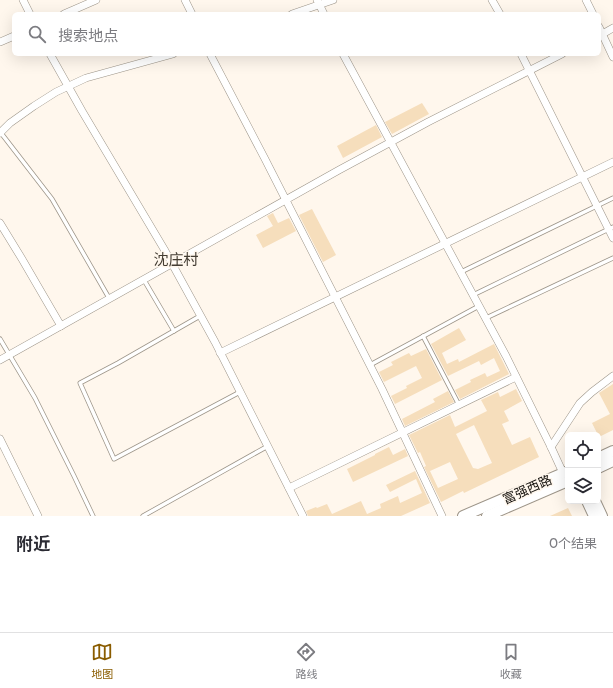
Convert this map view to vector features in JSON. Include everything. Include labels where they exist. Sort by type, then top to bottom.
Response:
[{"type":"main road","points":[[601,457],[613,451]]},
{"type":"main road","points":[[601,467],[613,461]]},
{"type":"main road","name":"富强西路","points":[[463,516],[565,475]]},
{"type":"main road","name":"富强西路","points":[[487,516],[565,476]]},
{"type":"main road","points":[[588,504],[594,516]]},
{"type":"main road","points":[[596,504],[602,516]]},
{"type":"street","points":[[23,0],[29,12]]},
{"type":"street","points":[[69,12],[96,0]]},
{"type":"street","points":[[185,0],[191,12]]},
{"type":"street","points":[[296,12],[318,2],[333,0]]},
{"type":"street","points":[[492,0],[499,12]]},
{"type":"street","points":[[586,0],[592,12]]},
{"type":"street","points":[[318,2],[323,12]]},
{"type":"street","points":[[601,32],[613,28]]},
{"type":"street","points":[[601,34],[613,57]]},
{"type":"street","points":[[0,42],[12,37]]},
{"type":"street","points":[[51,56],[172,264],[220,353],[303,516]]},
{"type":"street","points":[[0,133],[10,123],[34,106],[68,86],[86,78],[166,56]]},
{"type":"street","points":[[211,56],[370,365],[442,516]]},
{"type":"street","points":[[345,56],[516,376],[565,473]]},
{"type":"street","points":[[521,56],[597,206],[611,228],[613,238]]},
{"type":"street","points":[[0,360],[391,142],[558,56]]},
{"type":"street","points":[[220,353],[613,162]]},
{"type":"street","points":[[0,223],[61,326]]},
{"type":"street","points":[[289,488],[516,376]]},
{"type":"street","points":[[551,447],[580,404],[592,392],[613,376]]},
{"type":"street","points":[[0,439],[38,516]]},
{"type":"lane","points":[[0,133],[52,199],[110,299]]},
{"type":"lane","points":[[461,272],[613,198]]},
{"type":"lane","points":[[473,295],[611,228]]},
{"type":"lane","points":[[485,318],[613,258]]},
{"type":"lane","points":[[144,280],[174,331]]},
{"type":"lane","points":[[370,365],[479,306]]},
{"type":"lane","points":[[200,316],[80,383],[114,459],[240,392]]},
{"type":"lane","points":[[424,336],[459,405]]},
{"type":"lane","points":[[0,339],[35,398],[93,516]]},
{"type":"lane","points":[[143,516],[268,446]]},
{"type":"building","points":[[422,103],[429,114],[392,134],[385,122]]},
{"type":"building","points":[[376,125],[382,137],[343,158],[337,146]]},
{"type":"building","points":[[312,209],[336,255],[323,262],[299,215]]},
{"type":"building","points":[[273,213],[278,223],[289,218],[296,231],[263,248],[256,235],[273,226],[267,216]]},
{"type":"building","points":[[459,328],[466,340],[442,353],[447,364],[458,359],[459,362],[494,344],[509,374],[460,399],[455,390],[471,382],[470,380],[485,373],[487,377],[500,371],[494,358],[481,365],[479,361],[448,376],[431,344]]},
{"type":"building","points":[[426,349],[442,380],[395,404],[391,396],[422,378],[416,366],[384,382],[379,372],[393,365],[391,362],[409,353],[411,356]]},
{"type":"building","points":[[613,384],[613,430],[601,436],[601,432],[596,432],[592,423],[610,414],[599,393]]},
{"type":"building","points":[[516,389],[522,401],[504,411],[509,421],[502,424],[512,445],[530,437],[539,457],[464,493],[463,491],[441,502],[424,467],[426,466],[420,452],[418,453],[409,435],[450,415],[455,427],[487,411],[481,400],[498,392],[500,397]],"holes":[[[474,425],[492,463],[478,469],[473,468],[456,434]],[[450,462],[458,479],[438,488],[430,471]]]},
{"type":"building","points":[[448,391],[454,402],[405,426],[402,419],[435,402],[433,399]]},
{"type":"building","points":[[389,447],[393,455],[405,449],[408,456],[353,482],[347,469]]},
{"type":"building","points":[[415,471],[430,503],[401,516],[308,516],[306,511],[327,504],[332,514],[361,501],[367,514],[381,508],[380,504],[398,496],[400,503],[422,493],[416,479],[390,492],[386,485]]},
{"type":"building","points":[[568,508],[572,516],[550,516]]},
{"type":"district","name":"沈庄村","points":[[176,260]]}]
